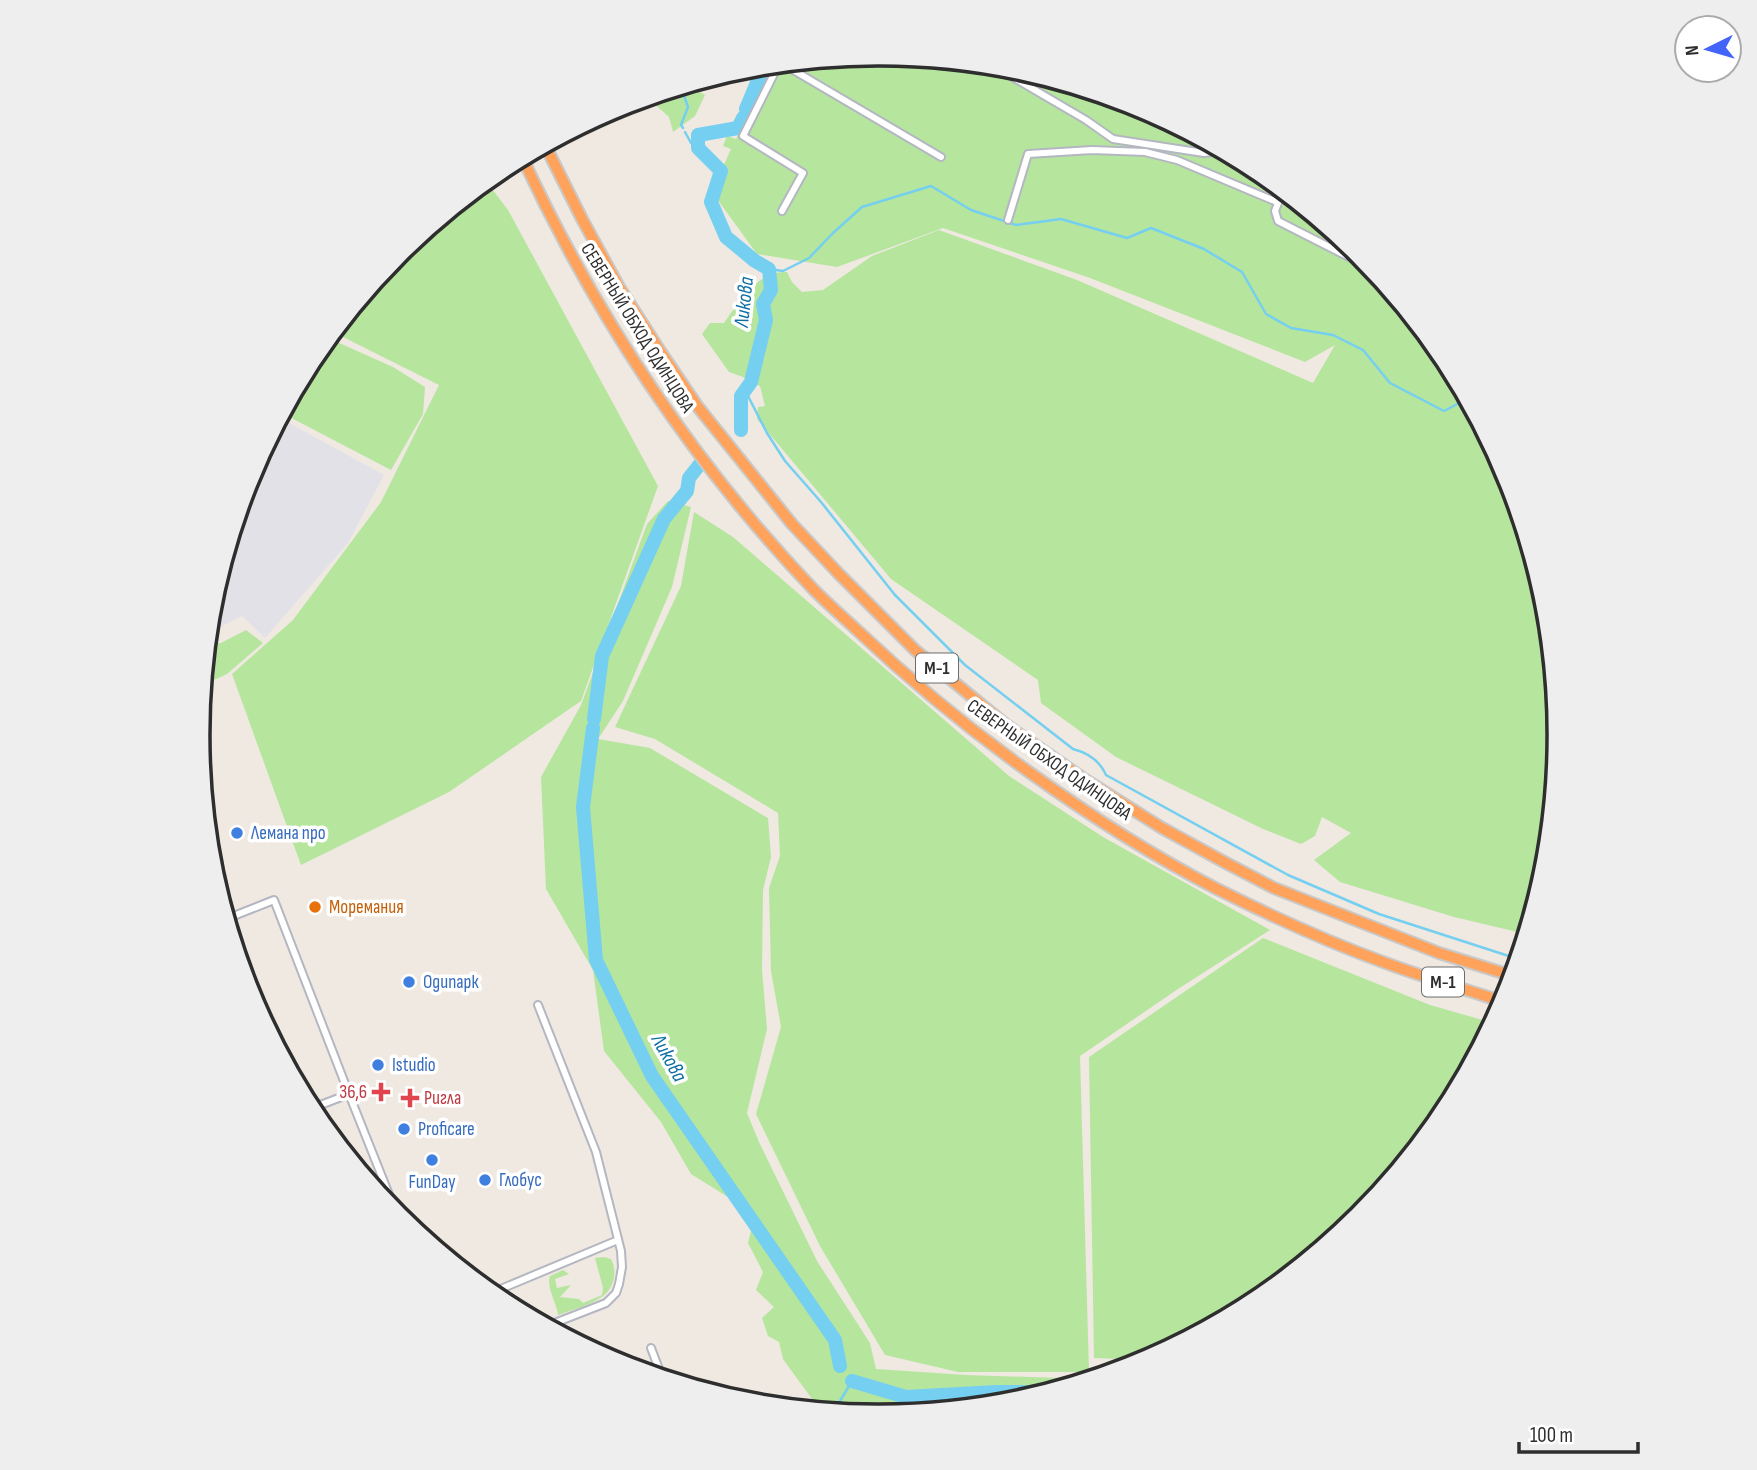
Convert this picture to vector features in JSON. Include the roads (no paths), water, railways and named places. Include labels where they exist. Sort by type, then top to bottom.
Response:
[{"type":"highway","name":"СЕВЕРНЫЙ ОБХОД ОДИНЦОВА","points":[[549,153],[619,287],[698,407],[792,524],[915,650],[1005,724],[1084,779],[1204,851],[1287,893],[1439,953],[1503,972]]},
{"type":"highway","name":"СЕВЕРНЫЙ ОБХОД ОДИНЦОВА","points":[[526,167],[593,296],[678,428],[770,542],[816,592],[896,668],[989,743],[1070,801],[1152,853],[1215,888],[1382,962],[1493,998]]},
{"type":"street","points":[[794,72],[941,157]]},
{"type":"street","points":[[775,75],[743,136],[803,173],[782,211]]},
{"type":"street","points":[[1020,82],[1113,139],[1207,153]]},
{"type":"street","points":[[1008,220],[1028,154],[1092,150],[1145,152],[1177,160],[1277,202],[1275,211],[1278,222],[1343,254]]},
{"type":"street","points":[[235,915],[274,900],[386,1187]]},
{"type":"street","points":[[538,1005],[596,1152],[621,1251],[622,1266],[616,1293],[606,1303],[558,1322]]},
{"type":"street","points":[[322,1104],[349,1094]]},
{"type":"street","points":[[503,1288],[618,1240]]},
{"type":"street","points":[[651,1348],[658,1366]]},
{"type":"water","points":[[969,1390],[975,1396],[966,1398],[955,1399]]},
{"type":"waterway","name":"Ликова","points":[[746,109],[759,77]]},
{"type":"waterway","points":[[683,128],[681,125],[688,107],[684,96]]},
{"type":"waterway","name":"Ликова","points":[[741,430],[741,396],[751,382],[766,320],[763,304],[771,290],[769,269],[726,237],[711,202],[721,171],[698,148],[698,135],[738,128],[743,118]]},
{"type":"waterway","points":[[685,132],[691,143],[698,142]]},
{"type":"waterway","points":[[769,269],[783,271],[809,258],[862,207],[931,186],[971,210],[1016,225],[1061,219],[1127,238],[1151,228],[1204,249],[1242,272],[1266,314],[1291,328],[1333,335],[1363,350],[1390,383],[1444,411],[1458,403]]},
{"type":"waterway","points":[[745,390],[785,461],[895,595],[965,665],[1073,749],[1093,758],[1106,775],[1288,875],[1379,914],[1510,956]]},
{"type":"waterway","name":"Ликова","points":[[594,719],[602,656],[664,519],[687,491],[689,478],[700,464]]},
{"type":"waterway","name":"Ликова","points":[[593,728],[583,807],[596,960],[652,1076],[835,1340],[840,1366]]},
{"type":"waterway","points":[[839,1402],[852,1381]]},
{"type":"waterway","name":"Ликова","points":[[852,1381],[906,1397],[1003,1392]]},
{"type":"place","name":"Лемана про","points":[[237,833]]},
{"type":"place","name":"Моремания","points":[[315,907]]},
{"type":"place","name":"Одипарк","points":[[409,982]]},
{"type":"place","name":"Istudio","points":[[378,1065]]},
{"type":"place","name":"36,6","points":[[381,1092]]},
{"type":"place","name":"Ригла","points":[[410,1098]]},
{"type":"place","name":"Proficare","points":[[404,1129]]},
{"type":"place","name":"FunDay","points":[[432,1160]]},
{"type":"place","name":"Глобус","points":[[485,1180]]}]
